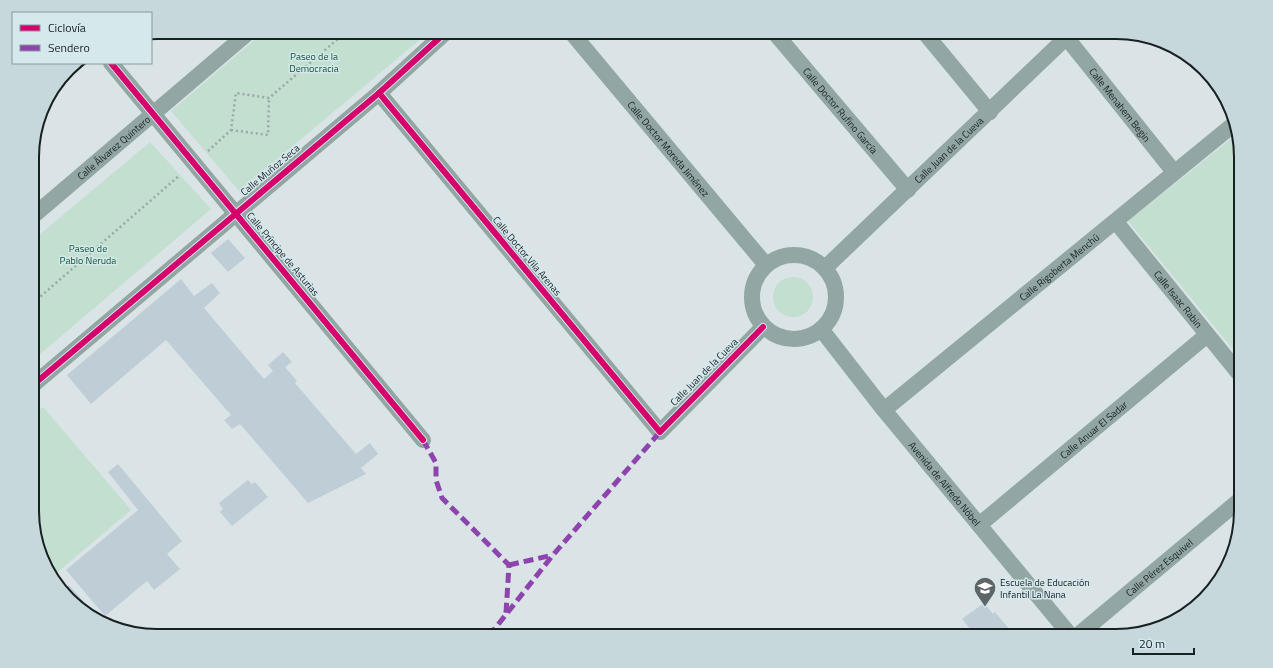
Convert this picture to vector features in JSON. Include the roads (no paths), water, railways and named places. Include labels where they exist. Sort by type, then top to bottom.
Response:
[{"type":"street","name":"Calle Álvarez Quintero","points":[[39,211],[241,39]]},
{"type":"street","name":"Calle Muñoz Seca","points":[[39,379],[379,93],[438,39]]},
{"type":"street","name":"Calle Doctor Moreda Jiménez","points":[[577,39],[766,265]]},
{"type":"street","name":"Calle Doctor Rufino García","points":[[780,39],[908,190]]},
{"type":"street","points":[[930,39],[990,112]]},
{"type":"street","name":"Calle Juan de la Cueva","points":[[825,268],[990,112],[1062,39]]},
{"type":"street","name":"Calle Menahem Begin","points":[[1071,39],[1174,172]]},
{"type":"street","name":"Calle Príncipe de Asturias","points":[[112,64],[423,440]]},
{"type":"street","name":"Calle Doctor Vila Arenas","points":[[379,93],[660,432]]},
{"type":"street","name":"Calle Rigoberta Menchú","points":[[884,410],[1116,222],[1174,172],[1230,127]]},
{"type":"street","name":"Calle Isaac Rabin","points":[[1116,222],[1234,368]]},
{"type":"street","points":[[789,254],[802,255],[815,260],[825,268],[833,279],[836,293],[836,306],[830,319],[821,329],[810,336],[798,339],[785,339],[773,335],[763,327],[755,316],[751,302],[752,288],[757,275],[766,265],[777,258],[789,254]]},
{"type":"street","name":"Calle Juan de la Cueva","points":[[660,432],[763,327]]},
{"type":"street","name":"Avenida de Alfredo Nóbel","points":[[821,329],[884,410],[1066,629]]},
{"type":"street","name":"Calle Anuar El Sadar","points":[[979,525],[1207,335]]},
{"type":"street","name":"Calle Pérez Esquivel","points":[[1085,629],[1234,505]]},
{"type":"place","name":"Escuela de Educación Infantil La Nana","points":[[985,608]]},
{"type":"park label","name":"Paseo de la Democracia","points":[[314,62]]},
{"type":"park label","name":"Paseo de Pablo Neruda","points":[[88,254]]}]
